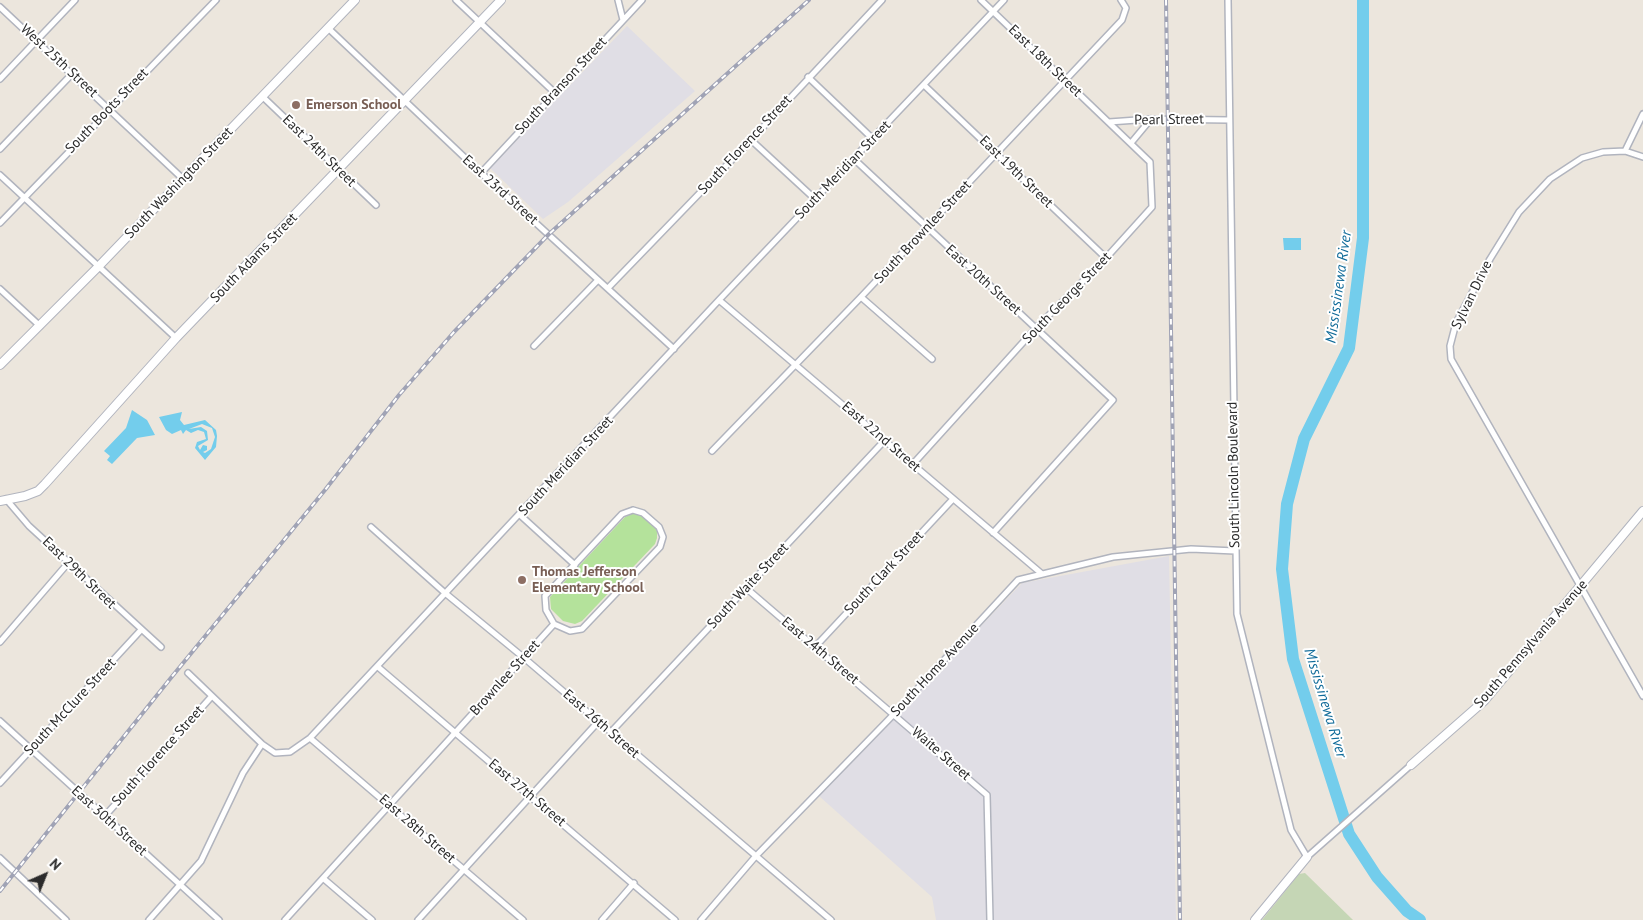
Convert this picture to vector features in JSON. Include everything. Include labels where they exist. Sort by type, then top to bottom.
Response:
[{"type":"main road","name":"South Washington Street","points":[[0,364],[99,266],[355,0]]},
{"type":"main road","name":"South Adams Street","points":[[2,499],[25,496],[38,491],[45,484],[176,338],[501,0]]},
{"type":"main road","name":"South Pennsylvania Avenue","points":[[1411,765],[1484,701],[1643,511]]},
{"type":"main road","points":[[1255,920],[1307,858]]},
{"type":"street","points":[[0,79],[75,0]]},
{"type":"street","name":"South Boots Street","points":[[0,223],[23,197],[216,0]]},
{"type":"street","points":[[456,0],[554,92]]},
{"type":"street","points":[[618,0],[623,20]]},
{"type":"street","name":"South Branson Street","points":[[481,173],[554,92],[642,0]]},
{"type":"street","name":"South Florence Street","points":[[608,288],[751,140],[882,0]]},
{"type":"street","name":"East 18th Street","points":[[981,0],[1108,122]]},
{"type":"street","name":"South Meridian Street","points":[[262,744],[275,753],[290,752],[310,738],[719,300],[925,86],[1004,0]]},
{"type":"street","name":"South Brownlee Street","points":[[712,451],[861,298],[1122,20],[1126,8],[1121,0]]},
{"type":"street","name":"South Lincoln Boulevard","points":[[1228,0],[1237,614],[1242,641],[1291,830],[1307,858]]},
{"type":"street","name":"West 25th Street","points":[[0,7],[182,178]]},
{"type":"street","name":"East 23rd Street","points":[[328,28],[481,173],[674,349]]},
{"type":"street","points":[[0,149],[72,74]]},
{"type":"street","points":[[808,77],[873,139]]},
{"type":"street","name":"East 19th Street","points":[[925,86],[1106,258]]},
{"type":"street","name":"East 24th Street","points":[[263,96],[376,205]]},
{"type":"street","points":[[1625,151],[1643,114]]},
{"type":"street","points":[[1131,143],[1151,119]]},
{"type":"street","name":"Pearl Street","points":[[1108,122],[1151,119],[1229,120]]},
{"type":"street","name":"South George Street","points":[[913,464],[1036,328],[1106,258],[1152,207],[1150,162],[1108,122]]},
{"type":"street","points":[[751,140],[815,199]]},
{"type":"street","name":"Sylvan Drive","points":[[1643,157],[1625,151],[1603,152],[1582,158],[1550,179],[1519,212],[1490,259],[1456,323],[1450,346],[1451,359],[1643,696]]},
{"type":"street","name":"East 20th Street","points":[[854,159],[1113,400],[993,532]]},
{"type":"street","points":[[0,175],[176,338]]},
{"type":"street","points":[[534,346],[598,280]]},
{"type":"street","points":[[0,288],[40,326]]},
{"type":"street","points":[[861,298],[932,359]]},
{"type":"street","name":"East 22nd Street","points":[[719,300],[1042,574]]},
{"type":"street","name":"South Waite Street","points":[[611,732],[885,440]]},
{"type":"street","name":"East 29th Street","points":[[2,499],[140,631],[161,648]]},
{"type":"street","name":"South Clark Street","points":[[815,647],[953,499]]},
{"type":"street","points":[[633,510],[643,513],[659,527],[663,537],[660,547],[582,629],[570,631],[554,624],[546,610],[545,596],[622,514],[633,510]]},
{"type":"street","points":[[520,515],[575,565]]},
{"type":"street","name":"East 26th Street","points":[[371,527],[445,593],[611,732],[755,858],[831,920]]},
{"type":"street","name":"South Home Avenue","points":[[701,920],[755,858],[895,714],[1018,580],[1113,557],[1191,549],[1235,551]]},
{"type":"street","points":[[0,642],[69,562]]},
{"type":"street","name":"East 24th Street","points":[[746,588],[895,714]]},
{"type":"street","name":"Brownlee Street","points":[[456,733],[554,624]]},
{"type":"street","name":"South McClure Street","points":[[0,783],[140,631]]},
{"type":"street","name":"East 27th Street","points":[[378,666],[675,920]]},
{"type":"street","points":[[148,920],[201,861],[243,773],[262,744],[188,673]]},
{"type":"street","name":"South Florence Street","points":[[104,817],[212,696]]},
{"type":"street","name":"Waite Street","points":[[895,714],[987,795],[990,920]]},
{"type":"street","name":"East 30th Street","points":[[0,721],[219,920]]},
{"type":"street","points":[[418,920],[598,722]]},
{"type":"street","points":[[285,920],[324,879],[388,804],[456,733]]},
{"type":"street","name":"East 28th Street","points":[[310,738],[523,920]]},
{"type":"street","name":"South Pennsylvania Avenue","points":[[1307,858],[1318,846],[1411,765]]},
{"type":"street","points":[[0,858],[66,920]]},
{"type":"street","points":[[324,879],[372,920]]},
{"type":"street","points":[[602,920],[634,883]]},
{"type":"shaded area","points":[[627,26],[695,91],[568,202],[543,219],[490,168]]},
{"type":"shaded area","points":[[1169,556],[1176,920],[936,920],[932,897],[819,796],[1022,583]]},
{"type":"green space","points":[[633,513],[640,514],[657,528],[655,544],[582,621],[575,624],[563,621],[551,609],[550,597],[625,517]]},
{"type":"green space","points":[[1305,873],[1353,920],[1262,920],[1299,874]]},
{"type":"water","points":[[1283,238],[1301,238],[1301,250],[1284,250]]},
{"type":"water","points":[[132,410],[147,420],[155,435],[137,438],[112,464],[107,460],[110,456],[104,451],[126,428]]},
{"type":"water","points":[[182,412],[180,420],[184,425],[205,420],[216,430],[216,447],[205,460],[195,448],[197,442],[206,439],[204,432],[198,430],[191,433],[186,430],[183,434],[181,430],[172,434],[166,430],[159,417]],"holes":[[[202,424],[212,428],[215,437],[211,449],[205,453],[203,452],[207,450],[207,446],[203,445],[200,450],[198,446],[208,440],[207,431],[201,427],[189,429]]]},
{"type":"waterway","name":"Mississinewa River","points":[[1363,0],[1363,238],[1349,348],[1304,439],[1287,504],[1282,569],[1293,659],[1349,834],[1377,877],[1407,911],[1420,920]]},
{"type":"railway","points":[[0,891],[325,490],[399,395],[454,332],[549,234],[809,0]]},
{"type":"railway","points":[[1166,0],[1180,920]]},
{"type":"place","name":"Emerson School","points":[[296,105]]},
{"type":"place","name":"Thomas Jefferson Elementary School","points":[[522,580]]}]
